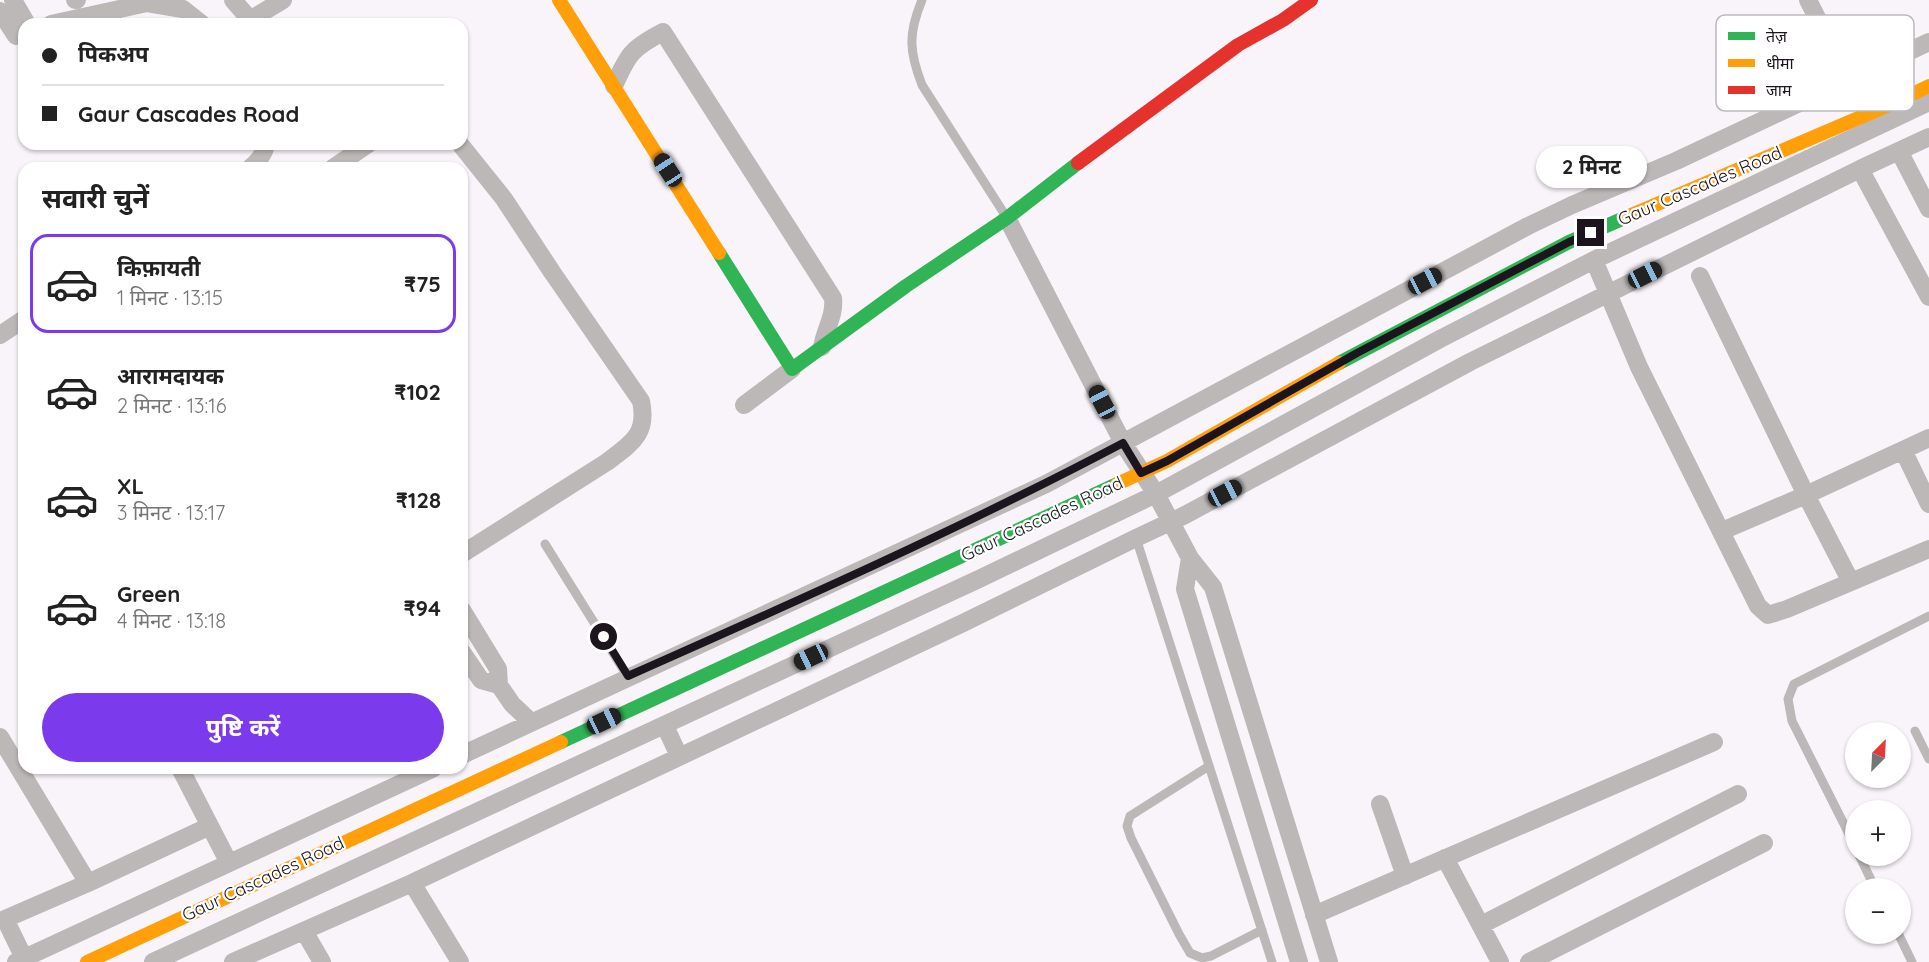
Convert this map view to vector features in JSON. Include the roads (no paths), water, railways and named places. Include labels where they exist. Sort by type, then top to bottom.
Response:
[{"type":"street","points":[[13,0],[18,18]]},
{"type":"street","points":[[233,0],[246,15],[253,18],[283,0]]},
{"type":"street","points":[[559,0],[792,369]]},
{"type":"street","points":[[744,405],[906,286],[1007,218],[1118,132],[1229,52],[1283,20],[1311,0]]},
{"type":"street","points":[[1808,0],[1816,15]]},
{"type":"street","points":[[78,18],[147,3],[183,9],[194,18]]},
{"type":"street","points":[[0,11],[18,27]]},
{"type":"street","points":[[614,86],[627,57],[644,41],[663,32],[833,298],[834,311],[824,333],[822,346]]},
{"type":"street","points":[[0,45],[18,34]]},
{"type":"street","points":[[1914,49],[1929,42]]},
{"type":"street","name":"Gaur Cascades Road","points":[[1914,93],[1929,86]]},
{"type":"street","name":"Gaur Cascades Road","points":[[1914,109],[1929,102]]},
{"type":"street","points":[[468,752],[1035,489],[1528,226],[1784,111]]},
{"type":"street","name":"Gaur Cascades Road","points":[[87,962],[1167,461],[1357,353],[1569,242],[1875,111]]},
{"type":"street","name":"Gaur Cascades Road","points":[[153,962],[172,958],[1156,494],[1440,339],[1594,260],[1910,111]]},
{"type":"street","points":[[233,962],[411,883],[963,623],[1171,521],[1470,362],[1929,136]]},
{"type":"street","points":[[342,162],[359,150]]},
{"type":"street","points":[[465,150],[504,199],[641,401],[645,417],[641,430],[626,447],[607,462],[468,549]]},
{"type":"street","points":[[1899,151],[1929,209]]},
{"type":"street","points":[[1860,169],[1929,297]]},
{"type":"street","points":[[1007,218],[1123,443],[1156,494],[1190,558],[1213,586],[1329,962]]},
{"type":"street","points":[[1594,260],[1639,367],[1758,606],[1768,615],[1929,549]]},
{"type":"street","points":[[1700,276],[1806,495],[1851,582]]},
{"type":"street","points":[[0,335],[18,323]]},
{"type":"street","points":[[1722,531],[1929,438]]},
{"type":"street","points":[[1903,450],[1929,504]]},
{"type":"street","points":[[1190,558],[1185,589],[1299,962]]},
{"type":"street","points":[[468,620],[498,669],[499,685],[513,704],[531,722]]},
{"type":"street","points":[[468,661],[481,680],[499,685]]},
{"type":"street","points":[[664,726],[679,756]]},
{"type":"street","points":[[0,737],[18,767]]},
{"type":"street","points":[[1314,915],[1714,742]]},
{"type":"street","points":[[22,774],[88,883]]},
{"type":"street","points":[[183,774],[229,862]]},
{"type":"street","points":[[210,825],[88,883],[5,919],[20,960],[417,774]]},
{"type":"street","points":[[1481,925],[1738,794]]},
{"type":"street","points":[[440,797],[452,824]]},
{"type":"street","points":[[1380,804],[1405,876]]},
{"type":"street","points":[[1529,962],[1764,843]]},
{"type":"street","points":[[1445,858],[1500,962]]},
{"type":"street","points":[[411,883],[460,962]]},
{"type":"street","points":[[118,913],[132,940]]},
{"type":"street","points":[[304,931],[322,962]]},
{"type":"lane","points":[[922,0],[914,18],[911,38],[913,61],[922,85],[1007,218]]},
{"type":"lane","points":[[1136,538],[1272,962]]},
{"type":"lane","points":[[544,544],[628,676]]},
{"type":"lane","points":[[1845,826],[1792,721],[1788,699],[1794,684],[1929,616]]},
{"type":"lane","points":[[1915,731],[1929,759]]},
{"type":"lane","points":[[1209,766],[1130,816],[1127,826],[1190,953],[1202,958],[1211,956],[1262,930]]},
{"type":"lane","points":[[1903,944],[1912,962]]}]
